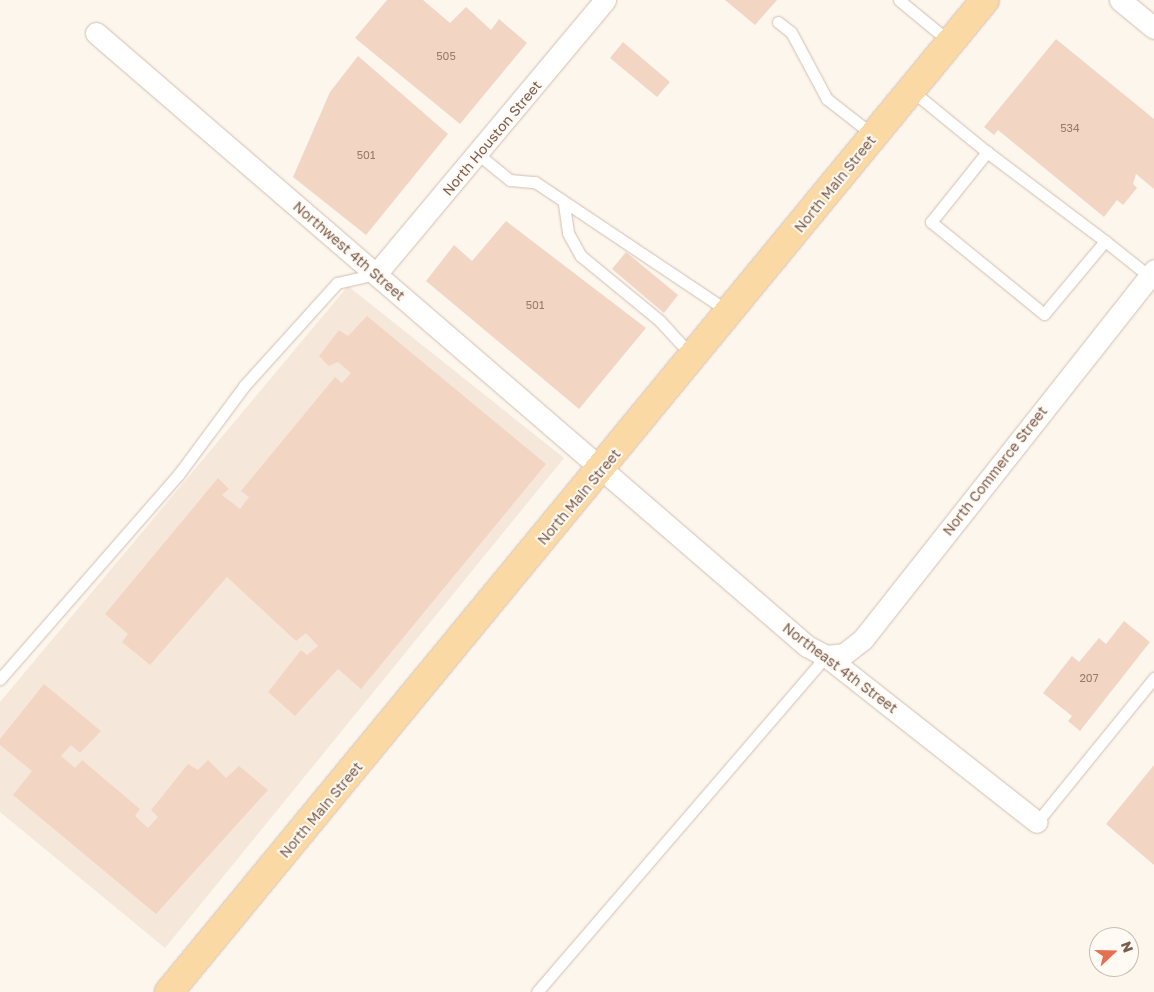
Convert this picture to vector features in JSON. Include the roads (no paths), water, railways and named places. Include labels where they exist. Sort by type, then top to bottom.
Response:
[{"type":"main road","name":"North Main Street","points":[[169,992],[694,359],[985,0]]},
{"type":"street","name":"North Houston Street","points":[[376,274],[479,155],[605,0]]},
{"type":"street","points":[[1120,0],[1151,20]]},
{"type":"street","name":"Northwest 4th Street","points":[[96,33],[604,467]]},
{"type":"street","name":"North Commerce Street","points":[[826,656],[844,654],[863,639],[1152,273]]},
{"type":"street","name":"Northeast 4th Street","points":[[604,467],[807,646],[826,656],[1037,822]]},
{"type":"lane","points":[[899,0],[950,42]]},
{"type":"lane","points":[[778,22],[791,32],[827,99],[874,135]]},
{"type":"lane","points":[[911,90],[987,152],[1105,241],[1152,273]]},
{"type":"lane","points":[[987,152],[931,222],[1044,314],[1105,241]]},
{"type":"lane","points":[[479,155],[510,180],[535,182],[564,204],[731,314]]},
{"type":"lane","points":[[564,204],[568,233],[581,256],[660,321],[694,359]]},
{"type":"lane","points":[[0,679],[178,475],[244,386],[337,283],[376,274]]},
{"type":"lane","points":[[537,992],[826,656]]},
{"type":"lane","points":[[1037,822],[1154,678]]}]
